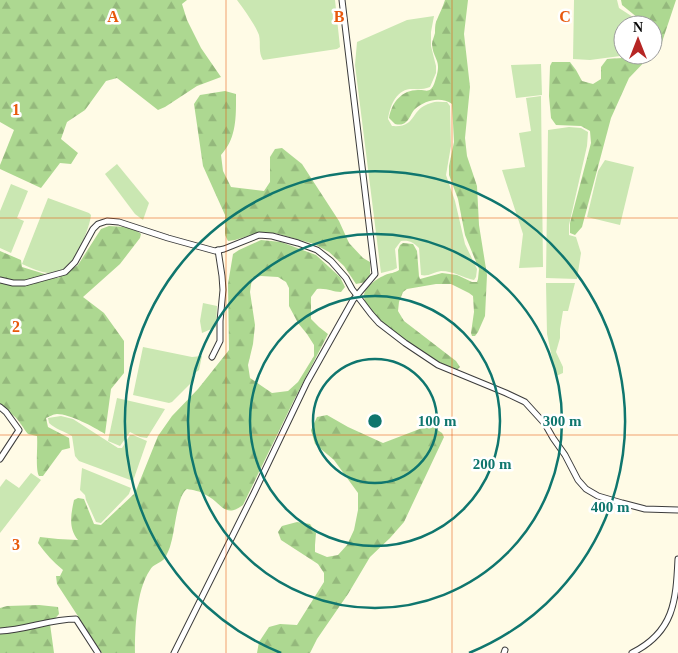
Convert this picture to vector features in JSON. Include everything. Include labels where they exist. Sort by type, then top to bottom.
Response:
[{"type":"street","points":[[174,653],[328,342],[356,295],[360,293],[375,274],[342,0]]},
{"type":"street","points":[[0,280],[25,283],[65,272],[75,262],[93,229],[98,224],[107,221],[119,222],[168,238],[215,250],[259,235],[272,236],[298,243],[317,250],[331,261],[375,318],[391,333],[438,365],[525,402],[545,424],[578,480],[586,489],[598,496],[645,509],[678,510]]},
{"type":"street","points":[[212,357],[220,341],[223,290],[218,250]]},
{"type":"street","points":[[0,407],[19,430],[0,459]]},
{"type":"street","points":[[632,653],[639,650],[660,633],[671,613],[675,597],[678,559]]},
{"type":"street","points":[[0,630],[20,629],[61,619],[76,619],[98,653]]},
{"type":"green space","points":[[0,0],[187,0],[182,4],[187,20],[201,48],[221,77],[197,86],[158,110],[117,78],[106,81],[85,110],[67,122],[61,139],[78,153],[71,164],[60,163],[41,188],[0,169],[14,130],[0,122]]},
{"type":"green space","points":[[237,0],[335,0],[340,47],[263,60],[259,35]]},
{"type":"green space","points":[[445,0],[468,0],[464,34],[470,87],[465,138],[467,156],[477,186],[479,225],[487,275],[485,316],[478,332],[475,336],[472,336],[473,296],[451,284],[436,284],[407,289],[403,292],[398,311],[404,321],[456,361],[460,367],[456,370],[438,363],[398,335],[369,309],[364,296],[366,289],[375,281],[399,270],[398,250],[403,243],[413,244],[417,251],[420,279],[442,273],[457,275],[472,282],[477,282],[478,279],[479,269],[465,235],[458,199],[449,175],[454,142],[452,104],[443,100],[428,101],[415,109],[405,123],[399,125],[389,118],[390,112],[399,97],[414,90],[429,90],[434,85],[438,72],[438,63],[432,43],[436,22]]},
{"type":"green space","points":[[574,0],[617,0],[619,8],[630,15],[613,15],[613,57],[590,60],[573,59]]},
{"type":"green space","points":[[621,0],[676,0],[663,39],[663,15],[634,15],[622,5]]},
{"type":"green space","points":[[434,16],[431,46],[436,73],[430,87],[405,90],[397,96],[388,119],[392,126],[400,126],[410,121],[419,109],[431,103],[447,102],[450,106],[451,146],[446,175],[455,201],[465,244],[477,269],[474,280],[446,271],[421,275],[419,248],[413,243],[406,241],[401,241],[395,249],[397,268],[381,273],[355,65],[357,42],[407,20]]},
{"type":"green space","points":[[607,59],[613,59],[613,65],[641,65],[629,78],[611,118],[582,227],[575,235],[570,233],[570,223],[591,143],[590,131],[581,126],[556,125],[551,118],[549,96],[550,66],[552,62],[570,62],[582,81],[593,84],[601,79],[601,67]]},
{"type":"green space","points":[[541,64],[542,95],[516,98],[511,65]]},
{"type":"green space","points":[[225,91],[236,94],[233,134],[221,155],[223,171],[231,187],[264,191],[270,182],[270,157],[275,149],[282,148],[302,164],[339,221],[349,243],[363,258],[370,262],[370,274],[366,282],[356,284],[344,266],[329,252],[314,244],[275,233],[258,233],[228,241],[225,235],[225,215],[203,166],[194,104],[200,95]]},
{"type":"green space","points":[[541,96],[543,267],[519,268],[523,234],[502,170],[525,167],[519,133],[531,131],[526,98]]},
{"type":"green space","points":[[569,127],[581,128],[588,132],[587,146],[569,225],[569,235],[576,237],[581,253],[577,279],[546,278],[548,130]]},
{"type":"green space","points":[[605,160],[634,167],[620,225],[587,217],[598,171]]},
{"type":"green space","points":[[117,164],[149,203],[143,220],[135,214],[105,174]]},
{"type":"green space","points":[[11,184],[28,191],[17,218],[24,221],[11,253],[0,248],[0,211]]},
{"type":"green space","points":[[48,198],[91,215],[82,242],[72,262],[62,270],[49,273],[22,264]]},
{"type":"green space","points":[[109,226],[126,227],[138,231],[141,234],[140,238],[120,264],[83,297],[104,313],[124,341],[124,373],[111,389],[105,434],[68,416],[57,414],[46,418],[48,427],[69,438],[70,448],[62,450],[43,476],[39,476],[37,436],[28,434],[14,416],[0,409],[0,251],[21,260],[22,267],[58,278],[78,265],[101,229]]},
{"type":"green space","points":[[261,240],[281,242],[316,255],[340,277],[345,287],[341,292],[317,289],[311,297],[311,319],[328,334],[243,505],[237,509],[227,510],[211,498],[187,489],[181,498],[165,558],[151,568],[142,588],[136,621],[135,653],[102,653],[57,584],[56,576],[60,576],[63,570],[38,543],[40,537],[78,540],[73,531],[71,521],[74,500],[78,498],[84,499],[94,524],[101,525],[135,493],[158,436],[172,416],[198,389],[229,350],[228,284],[233,254]],"holes":[[[261,276],[278,277],[286,282],[289,288],[289,306],[298,323],[314,345],[314,356],[298,382],[288,391],[272,393],[250,378],[248,365],[255,325],[250,292],[252,278]]]},
{"type":"green space","points":[[546,283],[575,283],[568,311],[563,311],[560,338],[556,352],[563,367],[563,373],[556,376],[547,334]]},
{"type":"green space","points":[[203,303],[217,306],[216,327],[202,333],[200,321]]},
{"type":"green space","points":[[143,347],[192,357],[202,356],[199,370],[192,375],[194,380],[172,402],[169,403],[133,395]]},
{"type":"green space","points":[[117,398],[165,409],[147,438],[130,432],[120,446],[108,441]]},
{"type":"green space","points":[[327,415],[383,443],[430,425],[442,433],[444,437],[404,522],[370,557],[310,653],[257,653],[259,642],[269,627],[280,624],[297,625],[324,582],[324,573],[318,564],[281,540],[278,532],[282,526],[297,522],[310,524],[316,533],[315,552],[327,557],[338,555],[347,545],[354,530],[358,510],[358,493],[334,460],[315,444],[311,430],[317,417]]},
{"type":"green space","points":[[61,416],[73,419],[118,448],[122,448],[130,435],[147,441],[133,481],[79,461],[75,456],[72,436],[49,423],[48,418]]},
{"type":"green space","points":[[82,468],[131,488],[129,494],[101,523],[96,522],[85,495],[80,490]]},
{"type":"green space","points":[[31,473],[41,480],[0,533],[0,487],[6,479],[19,488]]},
{"type":"green space","points":[[39,605],[58,607],[59,614],[50,624],[54,653],[0,653],[0,608]]}]
